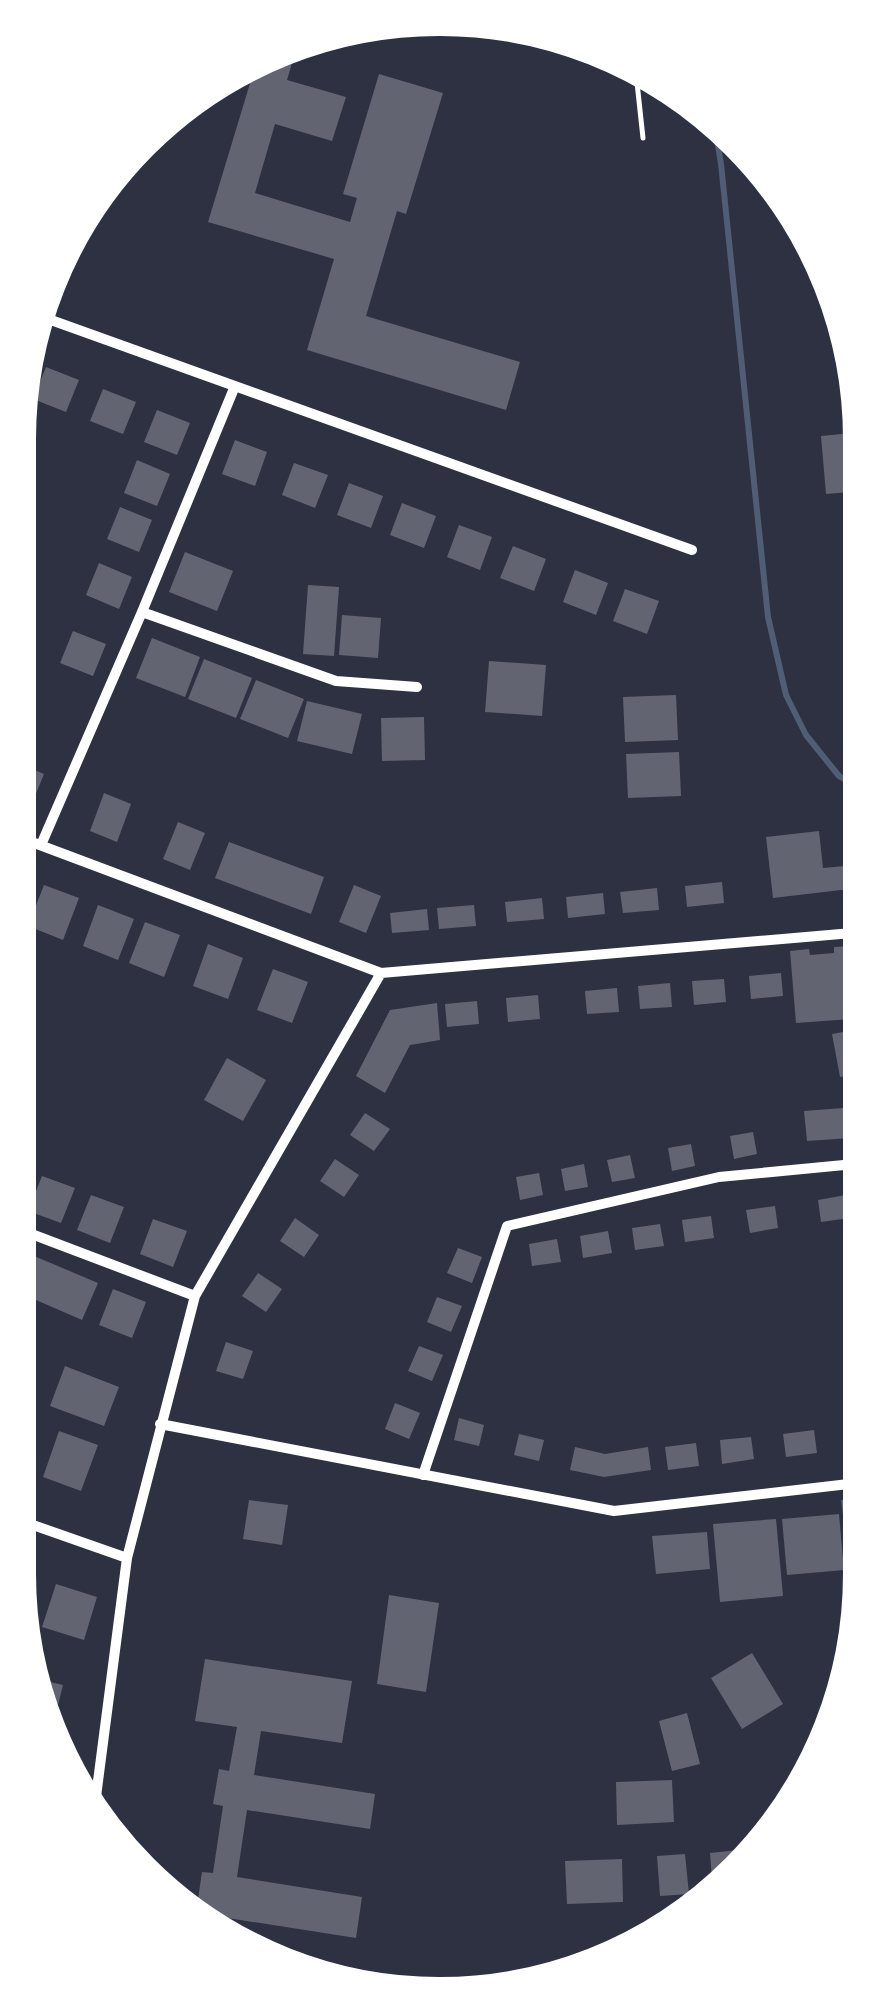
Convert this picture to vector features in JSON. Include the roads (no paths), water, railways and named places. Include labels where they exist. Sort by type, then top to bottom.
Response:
[{"type":"street","points":[[49,319],[692,550]]},
{"type":"street","points":[[41,845],[235,386]]},
{"type":"street","points":[[142,612],[336,681],[417,687]]},
{"type":"street","points":[[30,841],[380,972],[849,933]]},
{"type":"street","points":[[96,1796],[127,1558],[195,1296],[380,972]]},
{"type":"street","points":[[423,1475],[506,1226],[719,1178],[849,1166]]},
{"type":"street","points":[[30,1235],[195,1296]]},
{"type":"street","points":[[160,1424],[614,1512],[849,1484]]},
{"type":"street","points":[[30,1524],[127,1558]]},
{"type":"lane","points":[[637,81],[644,138]]},
{"type":"waterway","points":[[717,139],[768,617],[786,695],[806,735],[839,776],[849,782]]}]
